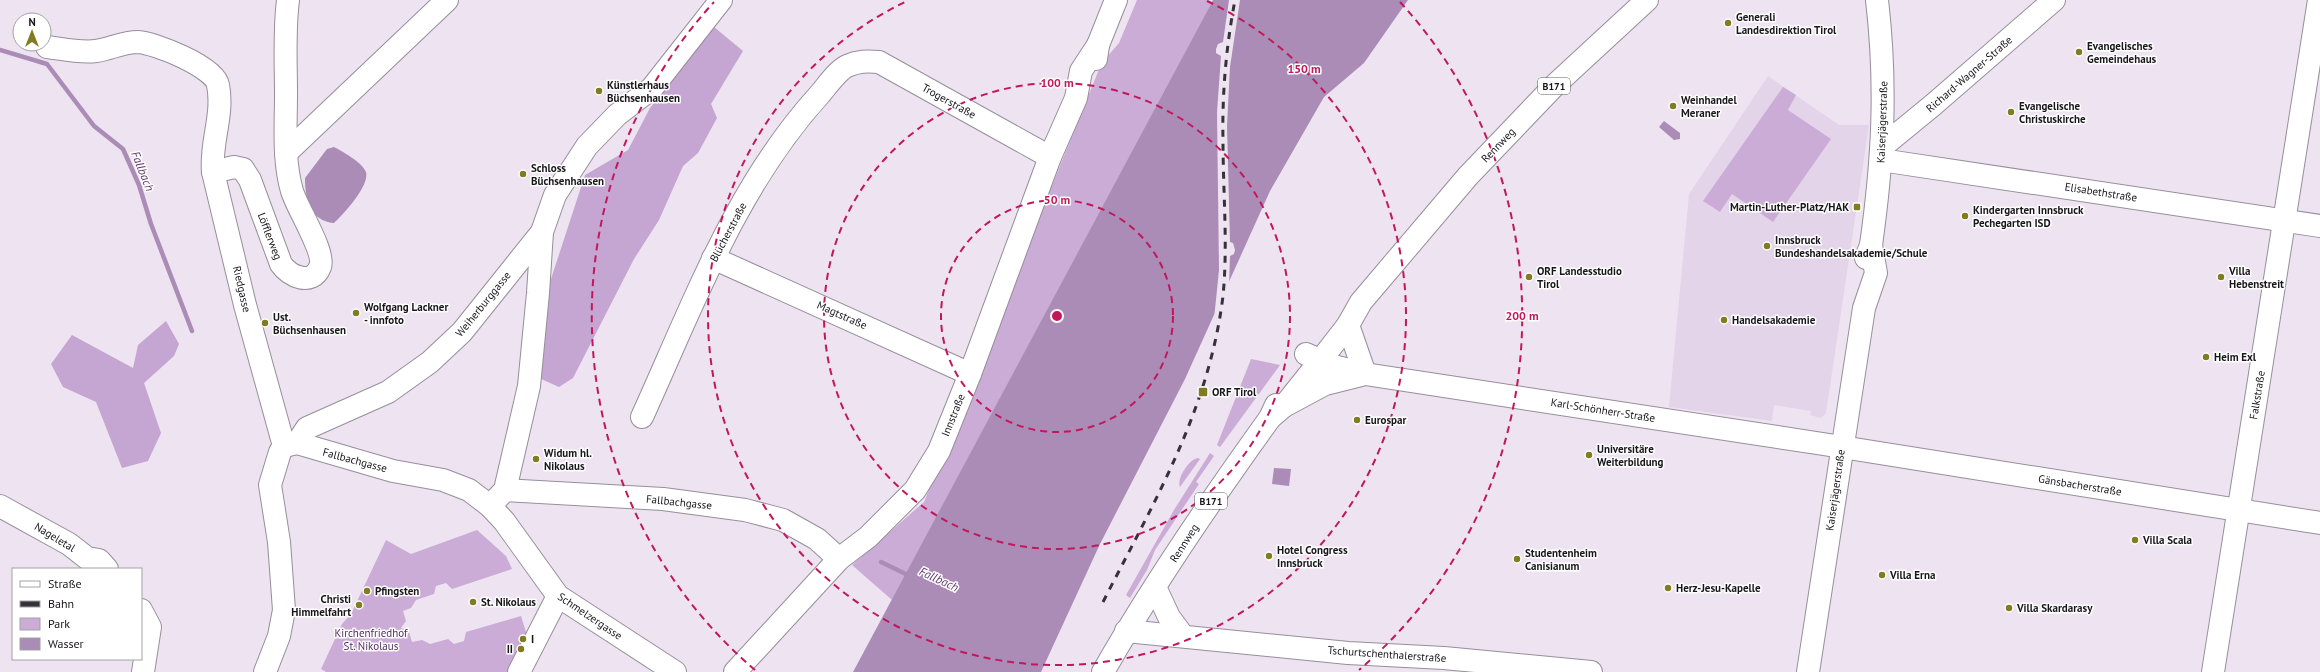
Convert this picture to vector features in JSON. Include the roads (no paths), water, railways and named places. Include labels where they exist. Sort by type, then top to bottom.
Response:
[{"type":"street","name":"Löfflerweg","points":[[213,172],[234,167],[242,169],[250,180],[281,264],[291,275],[297,277],[310,276],[316,273],[321,261],[295,201],[286,152],[286,25],[288,0]]},
{"type":"street","points":[[286,152],[447,0]]},
{"type":"street","name":"Weiherburggasse","points":[[505,490],[529,386],[542,232],[554,195],[587,146],[617,115],[652,88],[721,0]]},
{"type":"street","name":"Innstraße","points":[[735,672],[839,559],[868,537],[915,490],[939,451],[970,374],[1050,157],[1076,98],[1081,71],[1098,45],[1116,0]]},
{"type":"street","name":"Rennweg","points":[[1103,672],[1126,631],[1213,497],[1277,412],[1291,377],[1348,325],[1361,302],[1468,176],[1556,84],[1647,0]]},
{"type":"street","name":"Kaiserjägerstraße","points":[[1808,672],[1841,446],[1864,308],[1862,269],[1871,245],[1882,153],[1884,92],[1878,0]]},
{"type":"street","name":"Richard-Wagner-Straße","points":[[1882,153],[1937,102],[2054,0]]},
{"type":"street","name":"Falkstraße","points":[[2213,672],[2320,0]]},
{"type":"street","name":"Riedgasse","points":[[52,48],[89,51],[129,43],[147,44],[199,65],[211,73],[219,86],[220,115],[211,156],[213,172],[245,305],[291,444]]},
{"type":"street","name":"Trogerstraße","points":[[845,67],[864,60],[879,62],[1050,157]]},
{"type":"street","name":"Blücherstraße","points":[[642,417],[713,258],[757,176],[801,115],[845,67]]},
{"type":"street","name":"Elisabethstraße","points":[[1882,153],[2320,226]]},
{"type":"street","name":"Weiherburggasse","points":[[291,444],[307,428],[388,392],[430,362],[462,332],[542,232]]},
{"type":"street","name":"Magtstraße","points":[[713,258],[970,374]]},
{"type":"street","name":"Rennweg","points":[[1313,357],[1345,314],[1361,302]]},
{"type":"street","points":[[1348,325],[1364,374]]},
{"type":"street","name":"Karl-Schönherr-Straße","points":[[1313,357],[1344,370],[1364,374],[1841,446]]},
{"type":"street","name":"Karl-Schönherr-Straße","points":[[1277,412],[1325,384],[1364,374]]},
{"type":"street","points":[[265,672],[279,636],[284,610],[279,542],[270,485],[280,452],[291,444]]},
{"type":"street","name":"Fallbachgasse","points":[[291,444],[393,471],[443,480],[469,490],[490,506]]},
{"type":"street","name":"Gänsbacherstraße","points":[[1841,446],[2320,523]]},
{"type":"street","points":[[490,506],[505,490]]},
{"type":"street","name":"Fallbachgasse","points":[[505,490],[663,500],[745,510],[783,520],[817,539],[839,559]]},
{"type":"street","name":"Nageletal","points":[[0,506],[69,544],[87,558],[99,560],[106,568]]},
{"type":"street","name":"Schmelzergasse","points":[[490,506],[537,565],[558,596],[675,672]]},
{"type":"street","points":[[1155,587],[1169,617],[1183,636]]},
{"type":"street","points":[[519,672],[558,596]]},
{"type":"street","points":[[143,672],[145,619]]},
{"type":"street","name":"Tschurtschenthalerstraße","points":[[1126,631],[1348,653],[1467,660],[1591,672]]},
{"type":"water","points":[[1213,0],[1408,0],[1364,63],[1324,97],[1270,191],[1185,379],[1100,544],[1041,672],[853,672]]},
{"type":"water","points":[[1664,121],[1680,133],[1680,139],[1674,140],[1659,127]]},
{"type":"water","points":[[334,147],[361,165],[366,172],[366,178],[355,199],[334,223],[319,218],[310,208],[306,194],[305,178],[327,149]]},
{"type":"water","points":[[1274,468],[1291,469],[1289,486],[1272,484]]},
{"type":"waterway","name":"Fallbach","points":[[0,50],[47,64],[94,126],[123,149],[139,185],[151,224],[192,331]]},
{"type":"waterway","name":"Fallbach","points":[[881,562],[912,577]]},
{"type":"railway","points":[[1103,602],[1160,491],[1177,454],[1206,378],[1216,338],[1223,296],[1225,257],[1223,160],[1224,88],[1229,35],[1235,0]]},
{"type":"place","name":"Generali Landesdirektion Tirol","points":[[1728,23]]},
{"type":"place","name":"Evangelisches Gemeindehaus","points":[[2079,52]]},
{"type":"place","name":"Künstlerhaus Büchsenhausen","points":[[599,91]]},
{"type":"place","name":"Weinhandel Meraner","points":[[1673,106]]},
{"type":"place","name":"Evangelische Christuskirche","points":[[2011,112]]},
{"type":"place","name":"Schloss Büchsenhausen","points":[[523,174]]},
{"type":"place","name":"Martin-Luther-Platz/HAK","points":[[1857,207]]},
{"type":"place","name":"Kindergarten Innsbruck Pechegarten ISD","points":[[1965,216]]},
{"type":"place","name":"Innsbruck Bundeshandelsakademie/Schule","points":[[1767,246]]},
{"type":"place","name":"ORF Landesstudio Tirol","points":[[1529,277]]},
{"type":"place","name":"Villa Hebenstreit","points":[[2221,277]]},
{"type":"place","name":"Wolfgang Lackner - innfoto","points":[[356,313]]},
{"type":"place","name":"Handelsakademie","points":[[1724,320]]},
{"type":"place","name":"Ust. Büchsenhausen","points":[[265,323]]},
{"type":"place","name":"Heim Exl","points":[[2206,357]]},
{"type":"place","name":"ORF Tirol","points":[[1203,392]]},
{"type":"place","name":"Eurospar","points":[[1357,420]]},
{"type":"place","name":"Universitäre Weiterbildung","points":[[1589,455]]},
{"type":"place","name":"Widum hl. Nikolaus","points":[[536,459]]},
{"type":"place","name":"Villa Scala","points":[[2135,540]]},
{"type":"place","name":"Hotel Congress Innsbruck","points":[[1269,556]]},
{"type":"place","name":"Studentenheim Canisianum","points":[[1517,559]]},
{"type":"place","name":"Villa Erna","points":[[1882,575]]},
{"type":"place","name":"Herz-Jesu-Kapelle","points":[[1668,588]]},
{"type":"place","name":"Pfingsten","points":[[367,591]]},
{"type":"place","name":"St. Nikolaus","points":[[473,602]]},
{"type":"place","name":"Christi Himmelfahrt","points":[[359,605]]},
{"type":"place","name":"Villa Skardarasy","points":[[2009,608]]},
{"type":"place","name":"I","points":[[523,639]]},
{"type":"place","name":"II","points":[[521,649]]},
{"type":"park label","name":"Kirchenfriedhof St. Nikolaus","points":[[371,639]]}]
